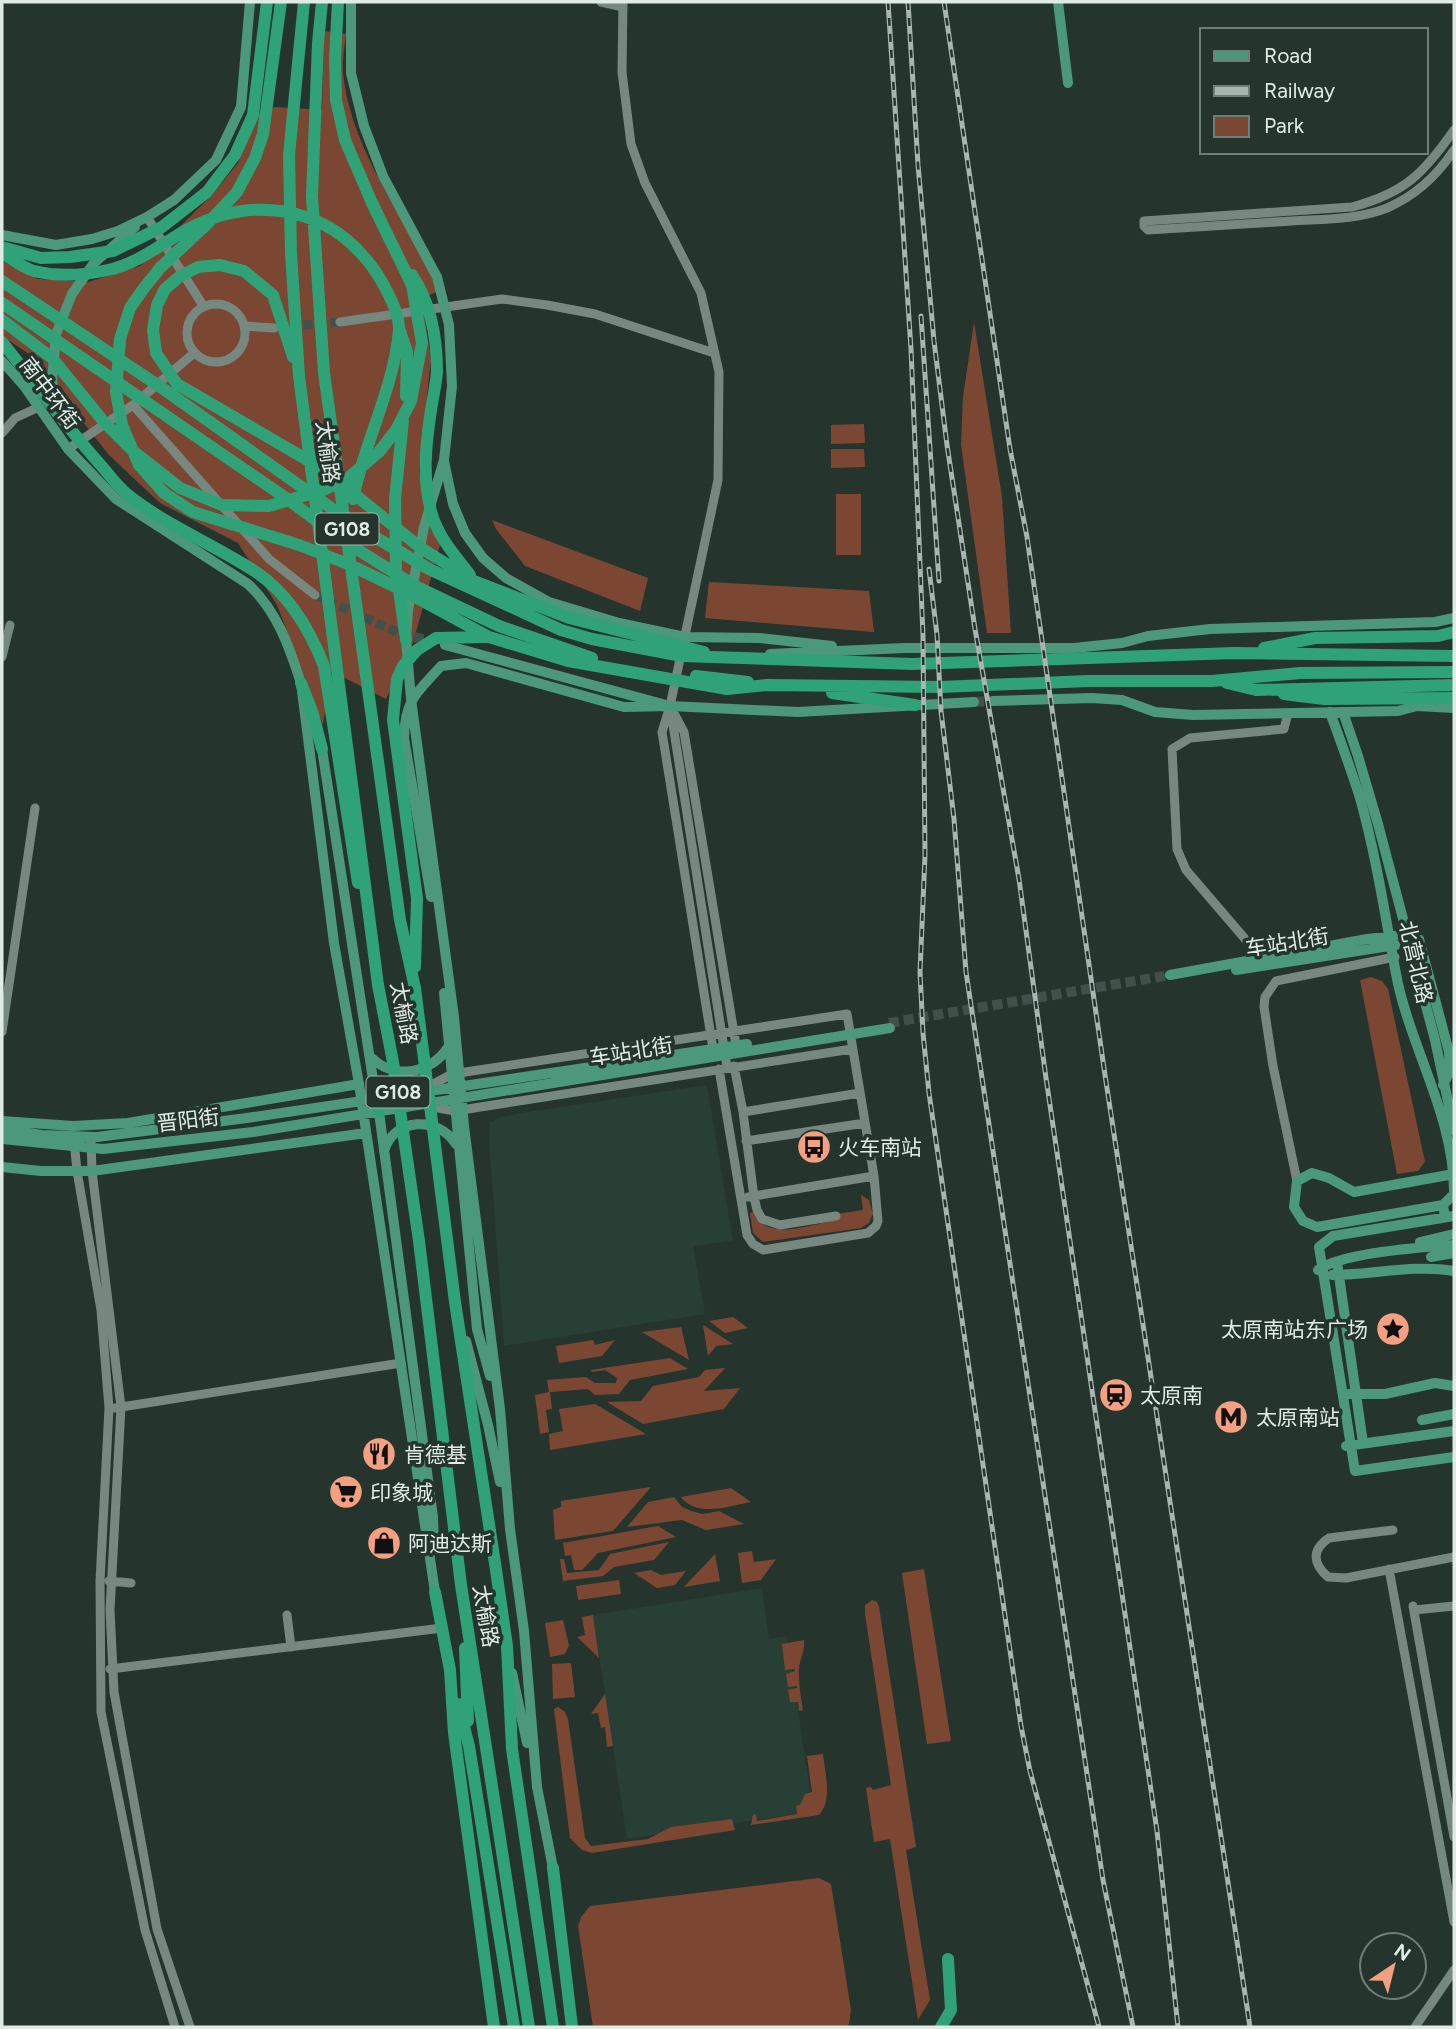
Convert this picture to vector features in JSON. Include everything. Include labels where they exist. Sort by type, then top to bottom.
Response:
[{"type":"highway","points":[[2,247],[41,258],[113,251],[162,227],[207,192],[235,155],[253,115],[270,12],[281,2]]},
{"type":"highway","name":"太榆路","points":[[304,2],[289,155],[291,254],[299,376],[378,985],[393,1062],[419,1241],[461,1586],[529,2027]]},
{"type":"highway","name":"太榆路","points":[[322,2],[312,197],[324,373],[400,920],[415,988],[455,1302],[506,1646],[512,1749],[553,2027]]},
{"type":"highway","points":[[2,320],[52,358],[104,422],[133,451],[180,488],[222,505],[270,506],[323,490],[348,478],[379,453],[396,430],[411,401],[422,343],[412,285],[372,204],[345,140],[336,100],[338,2]]},
{"type":"highway","points":[[270,12],[263,134],[249,170],[237,192],[160,268],[130,308],[120,339],[116,392],[122,425],[139,465],[164,493],[193,512],[299,545],[348,564],[488,637],[568,661],[727,689],[767,685],[914,687],[1088,681],[1213,681],[1300,673],[1454,672]]},
{"type":"highway","points":[[2,253],[32,271],[65,275],[110,270],[143,256],[192,228],[225,214],[250,209],[284,210],[321,222],[351,241],[373,268],[387,292],[407,352],[407,380],[395,499],[396,569],[406,640]]},
{"type":"highway","points":[[392,243],[422,290],[432,321],[437,373],[428,429],[425,476],[431,512],[442,537],[474,581]]},
{"type":"highway","points":[[299,376],[273,295],[244,271],[220,265],[198,267],[178,277],[165,289],[157,305],[153,330],[156,353],[177,384],[323,469],[421,548],[474,581],[569,618],[721,656]]},
{"type":"highway","points":[[2,281],[162,388],[358,527],[429,569],[561,630],[582,636],[682,656],[912,664],[1234,653],[1454,656]]},
{"type":"highway","points":[[2,303],[347,543],[419,588],[499,626],[586,656],[683,674],[915,705]]},
{"type":"highway","points":[[347,530],[358,477],[392,366],[399,327]]},
{"type":"highway","points":[[2,342],[72,433],[126,494],[173,525],[257,573],[283,597],[314,639],[324,666],[352,853],[378,985]]},
{"type":"highway","points":[[1234,653],[1315,638],[1438,636],[1454,632]]},
{"type":"highway","points":[[415,988],[417,898],[393,720],[397,679],[403,666],[417,650],[436,638],[488,637]]},
{"type":"highway","points":[[1213,681],[1324,699],[1454,698]]},
{"type":"highway","points":[[301,683],[322,749]]},
{"type":"highway","points":[[1256,690],[1454,685]]},
{"type":"highway","points":[[461,1586],[469,1746]]},
{"type":"highway","points":[[435,1592],[450,1670],[469,1746],[514,2027]]},
{"type":"highway","points":[[450,1670],[454,1732],[494,2027]]},
{"type":"highway","points":[[553,1868],[572,2027]]},
{"type":"highway","points":[[942,2027],[951,2010],[948,1959]]},
{"type":"main road","points":[[68,449],[52,381],[56,334],[72,294],[94,263],[147,217],[174,200],[216,160],[241,107],[250,2]]},
{"type":"main road","points":[[351,2],[351,73],[364,126],[383,176],[437,277],[449,308],[452,386],[444,460],[424,527],[408,610],[406,640],[411,699],[454,1017],[464,1126],[500,1409],[510,1529],[524,1631],[537,1787]]},
{"type":"main road","points":[[1058,2],[1068,83]]},
{"type":"main road","points":[[2,235],[56,245],[105,235],[147,217]]},
{"type":"main road","name":"南中环街","points":[[2,361],[68,449],[116,499],[248,584],[264,599],[288,644],[301,683],[334,943],[359,1084],[435,1592]]},
{"type":"main road","points":[[444,460],[453,504],[466,533],[483,558],[506,578],[549,602],[619,622],[686,632],[870,649]]},
{"type":"main road","points":[[721,656],[870,649],[1074,648],[1210,629],[1422,623],[1454,618]]},
{"type":"main road","points":[[445,645],[670,706]]},
{"type":"main road","points":[[500,1409],[477,1329],[440,948],[404,738],[405,716],[411,699],[441,666],[466,663],[624,707],[670,706],[798,712],[974,702]]},
{"type":"main road","points":[[993,701],[1092,698],[1122,700],[1155,712],[1193,715],[1398,712],[1418,706],[1454,708]]},
{"type":"main road","name":"北营北路","points":[[1330,712],[1362,804],[1395,957],[1396,974],[1420,1057],[1440,1110],[1454,1174]]},
{"type":"main road","name":"北营北路","points":[[1343,712],[1370,794],[1435,1040],[1454,1130]]},
{"type":"main road","points":[[322,749],[384,1152],[406,1315],[433,1517],[435,1592]]},
{"type":"main road","points":[[1408,939],[1412,934],[1419,939],[1449,1052],[1450,1071],[1443,1085]]},
{"type":"main road","name":"车站北街","points":[[1170,978],[1408,939]]},
{"type":"main road","points":[[1396,974],[1401,960],[1409,961],[1416,968]]},
{"type":"main road","name":"车站北街","points":[[454,1099],[717,1052],[889,1025]]},
{"type":"main road","points":[[369,1055],[388,1069],[418,1071],[442,1058],[449,1046]]},
{"type":"main road","points":[[2,1121],[90,1126],[142,1121],[359,1084]]},
{"type":"main road","points":[[377,1106],[417,1093],[454,1099]]},
{"type":"main road","points":[[377,1106],[419,1105],[454,1099]]},
{"type":"main road","name":"晋阳街","points":[[2,1129],[42,1135],[97,1137],[377,1106]]},
{"type":"main road","name":"晋阳街","points":[[2,1139],[103,1149],[253,1132],[377,1106]]},
{"type":"main road","points":[[384,1152],[386,1143],[398,1130],[423,1123],[440,1127],[450,1134],[458,1146]]},
{"type":"main road","points":[[2,1167],[92,1171],[366,1133]]},
{"type":"main road","points":[[1312,1173],[1329,1178],[1354,1192],[1454,1174],[1454,1194],[1443,1205],[1317,1227],[1303,1221],[1294,1207],[1297,1181],[1312,1173]]},
{"type":"main road","points":[[1443,1205],[1450,1217],[1333,1236],[1319,1247],[1355,1471],[1454,1457]]},
{"type":"main road","points":[[1454,1234],[1318,1268],[1344,1446],[1438,1433],[1454,1434]]},
{"type":"main road","points":[[1394,1250],[1454,1245]]},
{"type":"main road","points":[[1431,1256],[1454,1254]]},
{"type":"main road","points":[[1336,1262],[1363,1443]]},
{"type":"main road","points":[[1323,1275],[1358,1275],[1430,1266],[1454,1271]]},
{"type":"main road","points":[[455,1302],[488,1425],[510,1529]]},
{"type":"main road","points":[[1343,1394],[1385,1394],[1435,1383],[1454,1386]]},
{"type":"main road","points":[[1422,1420],[1454,1414]]},
{"type":"main road","points":[[506,1646],[553,1868]]},
{"type":"street","points":[[417,1093],[452,1074],[720,1033],[847,1014],[874,1176],[878,1221],[868,1233],[763,1250],[753,1244],[747,1235],[725,1070],[717,1052],[662,732],[670,706],[718,480],[719,372],[701,293],[645,183],[631,144],[622,72],[623,4],[601,2]]},
{"type":"street","points":[[1454,130],[1425,168],[1410,182],[1389,195],[1369,202],[1352,207],[1144,221],[1143,226],[1148,230],[1373,213],[1388,208],[1422,188],[1438,173],[1454,150]]},
{"type":"street","points":[[147,217],[204,307]]},
{"type":"street","points":[[340,322],[502,299],[595,314],[714,353]]},
{"type":"street","points":[[213,304],[223,305],[240,317],[244,326],[243,345],[230,359],[211,362],[194,353],[186,336],[187,327],[196,312],[213,304]]},
{"type":"street","points":[[244,326],[275,328]]},
{"type":"street","points":[[68,449],[133,405],[194,353]]},
{"type":"street","points":[[133,405],[269,559],[315,595]]},
{"type":"street","points":[[2,433],[15,418],[39,407]]},
{"type":"street","points":[[2,657],[10,625]]},
{"type":"street","points":[[670,706],[671,732],[720,1033],[717,1052]]},
{"type":"street","points":[[670,706],[684,732],[737,1049]]},
{"type":"street","points":[[1246,940],[1186,870],[1177,849],[1172,749],[1190,738],[1284,729],[1288,713]]},
{"type":"street","points":[[2,1032],[35,808]]},
{"type":"street","points":[[1297,1181],[1273,1066],[1264,1007],[1265,997],[1276,981],[1395,957]]},
{"type":"street","points":[[454,1099],[725,1070],[853,1053]]},
{"type":"street","points":[[725,1070],[736,1077],[754,1197],[762,1219],[770,1224],[780,1225],[836,1216]]},
{"type":"street","points":[[743,1112],[860,1093]]},
{"type":"street","points":[[746,1141],[865,1123]]},
{"type":"street","points":[[73,1126],[77,1171],[101,1310],[108,1408],[100,1581],[101,1712],[145,1930],[175,2027]]},
{"type":"street","points":[[90,1126],[92,1171],[121,1407],[110,1610],[114,1692],[157,1929],[190,2027]]},
{"type":"street","points":[[740,1198],[874,1176]]},
{"type":"street","points":[[108,1408],[401,1363]]},
{"type":"street","points":[[1394,1530],[1329,1538],[1320,1544],[1316,1553],[1318,1569],[1328,1577],[1346,1578],[1454,1557]]},
{"type":"street","points":[[1390,1569],[1454,1922]]},
{"type":"street","points":[[100,1581],[131,1583]]},
{"type":"street","points":[[1454,1606],[1414,1608],[1451,1798],[1454,1837]]},
{"type":"street","points":[[287,1615],[291,1647]]},
{"type":"street","points":[[101,1670],[442,1628]]},
{"type":"street","points":[[1415,2027],[1454,1970]]},
{"type":"shaded area","points":[[707,1085],[733,1241],[693,1246],[705,1314],[504,1346],[490,1123],[497,1118],[521,1113]]},
{"type":"shaded area","points":[[762,1588],[769,1639],[787,1636],[810,1792],[795,1814],[627,1839],[593,1615]]},
{"type":"green space","points":[[324,31],[346,34],[343,72],[355,126],[378,178],[434,277],[437,292],[422,298],[431,359],[419,469],[424,507],[440,545],[413,643],[386,699],[331,671],[323,725],[277,605],[238,543],[160,503],[109,455],[29,354],[2,336],[2,261],[38,279],[88,282],[140,266],[213,194],[238,163],[258,114],[275,107],[322,110]]},
{"type":"green space","points":[[974,322],[1002,497],[1011,633],[987,633],[961,445],[963,397]]},
{"type":"green space","points":[[864,424],[865,443],[831,444],[831,425]]},
{"type":"green space","points":[[831,449],[864,449],[865,467],[831,468]]},
{"type":"green space","points":[[836,494],[861,494],[861,555],[836,555]]},
{"type":"green space","points":[[492,520],[648,578],[640,611],[525,566]]},
{"type":"green space","points":[[709,582],[869,591],[874,632],[705,618]]},
{"type":"green space","points":[[1371,977],[1382,981],[1388,989],[1425,1162],[1418,1171],[1397,1174],[1360,980]]},
{"type":"green space","points":[[861,1195],[869,1200],[873,1214],[869,1223],[861,1228],[763,1242],[753,1233],[750,1213],[753,1212],[767,1227],[800,1228],[832,1221],[837,1214],[863,1210]]},
{"type":"green space","points":[[733,1317],[748,1328],[725,1333],[709,1321]]},
{"type":"green space","points":[[703,1325],[733,1344],[716,1346],[708,1356]]},
{"type":"green space","points":[[681,1327],[689,1360],[642,1332]]},
{"type":"green space","points":[[593,1340],[595,1345],[615,1340],[602,1356],[559,1363],[556,1346]]},
{"type":"green space","points":[[670,1358],[688,1369],[630,1380],[619,1394],[595,1395],[588,1389],[550,1392],[552,1409],[546,1410],[549,1432],[540,1434],[535,1395],[549,1392],[547,1380],[586,1377],[595,1383],[616,1383],[617,1378],[605,1370],[591,1370]]},
{"type":"green space","points":[[725,1368],[704,1391],[740,1388],[724,1409],[643,1424],[607,1402],[641,1401],[653,1386],[699,1377],[705,1370]]},
{"type":"green space","points":[[595,1404],[646,1434],[550,1450],[549,1434],[563,1431],[559,1409]]},
{"type":"green space","points":[[651,1487],[613,1531],[555,1540],[553,1510],[561,1507],[561,1501]]},
{"type":"green space","points":[[731,1488],[751,1502],[704,1509],[681,1497]]},
{"type":"green space","points":[[674,1497],[682,1507],[691,1511],[703,1514],[719,1511],[744,1524],[706,1530],[682,1520],[627,1527],[648,1502]]},
{"type":"green space","points":[[658,1526],[676,1537],[598,1553],[582,1570],[574,1570],[571,1555],[565,1556],[563,1543]]},
{"type":"green space","points":[[669,1542],[654,1560],[614,1567],[603,1576],[563,1581],[560,1559],[564,1559],[567,1573],[599,1570],[610,1554]]},
{"type":"green space","points":[[752,1551],[754,1562],[776,1559],[761,1580],[742,1583],[738,1553]]},
{"type":"green space","points":[[715,1554],[720,1581],[684,1587]]},
{"type":"green space","points":[[924,1569],[951,1741],[927,1744],[902,1573]]},
{"type":"green space","points":[[651,1570],[661,1575],[686,1571],[675,1585],[657,1588],[634,1573]]},
{"type":"green space","points":[[619,1580],[621,1594],[578,1600],[576,1586]]},
{"type":"green space","points":[[872,1600],[877,1602],[879,1607],[916,1847],[906,1850],[930,2000],[918,2020],[890,1839],[874,1842],[866,1788],[871,1787],[873,1790],[891,1785],[865,1614],[865,1605]]},
{"type":"green space","points":[[593,1615],[599,1658],[577,1637],[585,1635],[582,1617]]},
{"type":"green space","points":[[563,1620],[569,1645],[565,1654],[550,1657],[545,1623]]},
{"type":"green space","points":[[804,1640],[799,1674],[803,1710],[799,1711],[798,1702],[790,1702],[788,1690],[797,1686],[788,1687],[786,1674],[795,1671],[785,1670],[782,1644]]},
{"type":"green space","points":[[571,1663],[575,1697],[553,1699],[552,1664]]},
{"type":"green space","points":[[605,1694],[613,1746],[607,1747],[605,1727],[601,1728],[598,1713],[591,1714]]},
{"type":"green space","points":[[558,1707],[565,1712],[568,1719],[585,1838],[591,1846],[648,1839],[671,1827],[732,1819],[735,1830],[592,1853],[582,1850],[570,1838],[554,1709]]},
{"type":"green space","points":[[823,1754],[827,1794],[819,1815],[751,1825],[753,1814],[756,1815],[757,1821],[797,1814],[796,1806],[800,1805],[805,1794],[812,1792],[807,1756]]},
{"type":"green space","points":[[819,1878],[831,1884],[851,2010],[847,2027],[593,2027],[578,1926],[590,1906]]},
{"type":"tunnel","points":[[290,326],[340,322]]},
{"type":"tunnel","points":[[315,595],[399,633]]},
{"type":"tunnel","points":[[399,633],[433,642]]},
{"type":"tunnel","points":[[974,702],[993,701]]},
{"type":"tunnel","points":[[889,1023],[1170,975]]},
{"type":"railway","points":[[888,2],[911,349],[923,636],[925,855],[920,972],[929,1093],[1021,1726],[1030,1771],[1099,2027]]},
{"type":"railway","points":[[908,2],[918,165],[934,341],[947,445],[975,629],[1019,879],[1157,1831],[1178,2027]]},
{"type":"railway","points":[[944,2],[1010,449],[1027,537],[1105,1075],[1250,2027]]},
{"type":"railway","points":[[921,316],[939,581]]},
{"type":"railway","points":[[929,569],[966,972],[1103,1880],[1133,2027]]},
{"type":"place","name":"火车南站","points":[[814,1147]]},
{"type":"place","name":"太原南站东广场","points":[[1393,1329]]},
{"type":"place","name":"太原南","points":[[1116,1395]]},
{"type":"place","name":"太原南站","points":[[1231,1417]]},
{"type":"place","name":"肯德基","points":[[379,1454]]},
{"type":"place","name":"印象城","points":[[346,1492]]},
{"type":"place","name":"阿迪达斯","points":[[384,1543]]}]
